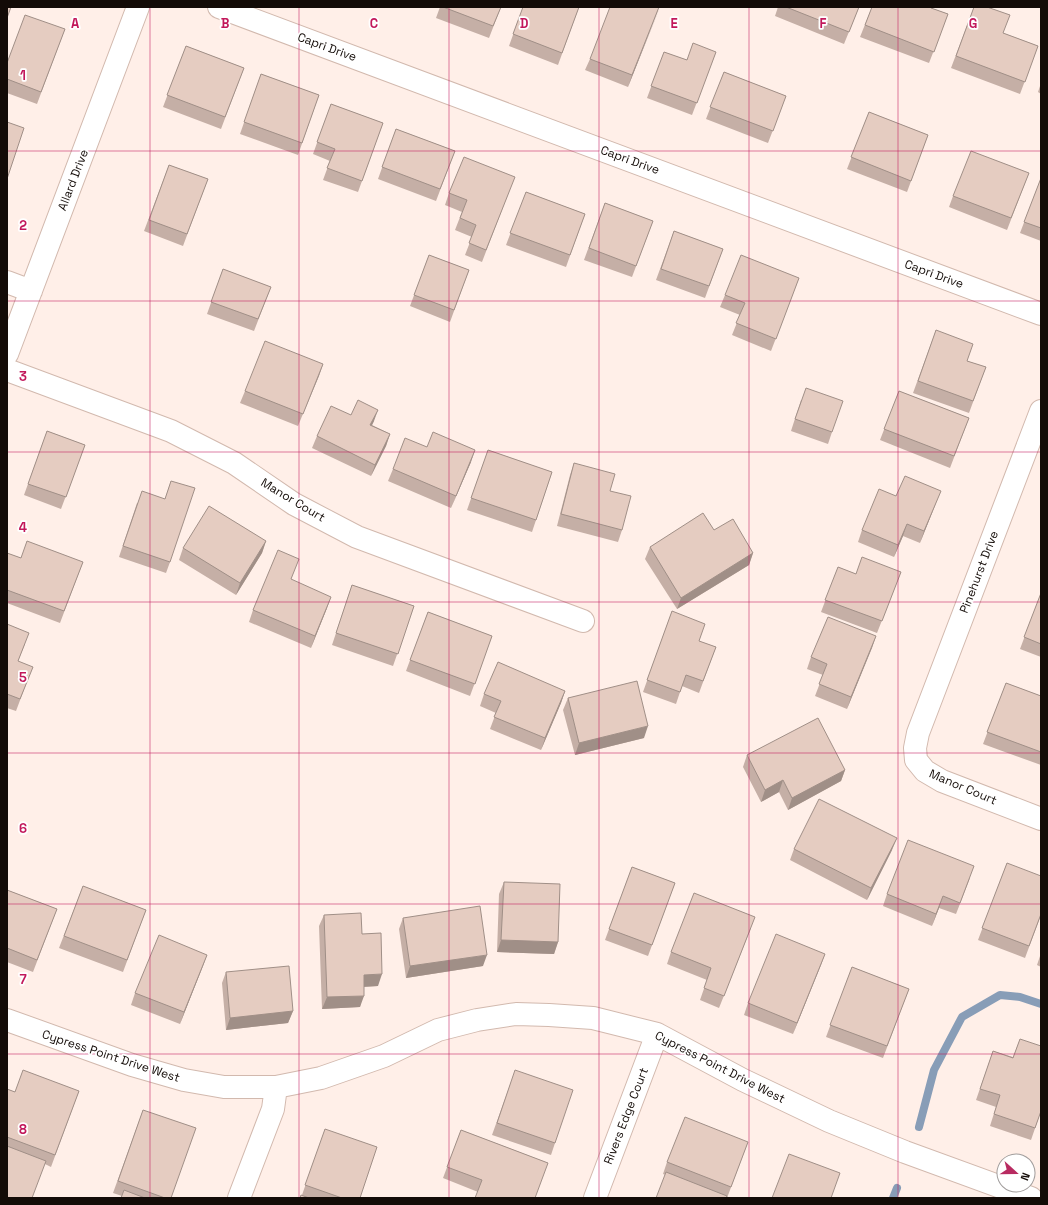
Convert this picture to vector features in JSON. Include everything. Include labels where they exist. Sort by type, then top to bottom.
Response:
[{"type":"street","name":"Allard Drive","points":[[7,354],[138,7]]},
{"type":"street","name":"Capri Drive","points":[[219,7],[1041,314]]},
{"type":"street","points":[[7,282],[31,291]]},
{"type":"street","name":"Manor Court","points":[[7,370],[171,431],[234,463],[294,504],[357,537],[584,621]]},
{"type":"street","name":"Pinehurst Drive","points":[[918,733],[1041,411]]},
{"type":"street","name":"Manor Court","points":[[918,733],[914,748],[916,760],[925,771],[942,781],[1041,818]]},
{"type":"street","name":"Cypress Point Drive West","points":[[7,1020],[132,1065],[184,1080],[224,1087],[276,1087],[321,1078],[384,1056],[438,1030],[477,1020],[516,1014],[593,1018],[657,1034],[742,1080],[829,1121],[905,1152],[1031,1198]]},
{"type":"street","name":"Rivers Edge Court","points":[[596,1198],[657,1034]]},
{"type":"street","points":[[239,1198],[273,1109],[276,1087]]},
{"type":"building","points":[[7,7],[11,7],[7,18]]},
{"type":"building","points":[[443,7],[501,7],[493,26]]},
{"type":"building","points":[[523,7],[579,7],[562,53],[513,34]]},
{"type":"building","points":[[610,7],[659,7],[632,75],[590,59]]},
{"type":"building","points":[[786,7],[859,7],[849,32]]},
{"type":"building","points":[[872,7],[931,7],[948,14],[934,52],[865,25]]},
{"type":"building","points":[[974,7],[987,7],[1010,15],[1003,33],[1038,46],[1025,82],[956,56]]},
{"type":"building","points":[[25,15],[65,29],[41,92],[7,79],[7,63]]},
{"type":"building","points":[[693,43],[716,52],[697,103],[651,86],[664,52],[687,60]]},
{"type":"building","points":[[186,46],[244,68],[225,117],[167,95]]},
{"type":"building","points":[[724,72],[786,96],[773,131],[710,107]]},
{"type":"building","points":[[261,74],[319,95],[302,143],[244,122]]},
{"type":"building","points":[[331,104],[383,123],[362,181],[327,168],[335,149],[317,142]]},
{"type":"building","points":[[869,112],[928,135],[911,181],[851,157]]},
{"type":"building","points":[[7,122],[24,128],[7,179]]},
{"type":"building","points":[[396,129],[455,151],[440,189],[382,167]]},
{"type":"building","points":[[971,151],[1029,173],[1011,218],[953,196]]},
{"type":"building","points":[[464,157],[515,177],[486,250],[469,243],[476,225],[460,218],[467,200],[449,193]]},
{"type":"building","points":[[169,165],[208,179],[187,234],[149,220]]},
{"type":"building","points":[[1041,178],[1041,228],[1024,222]]},
{"type":"building","points":[[526,192],[585,214],[570,255],[510,233]]},
{"type":"building","points":[[605,203],[653,221],[636,266],[589,248]]},
{"type":"building","points":[[674,231],[723,249],[709,286],[661,269]]},
{"type":"building","points":[[429,255],[469,270],[454,310],[414,295]]},
{"type":"building","points":[[741,255],[799,278],[776,339],[736,323],[745,303],[725,295]]},
{"type":"building","points":[[223,269],[271,287],[258,319],[211,302]]},
{"type":"building","points":[[936,330],[973,344],[967,361],[986,367],[973,401],[918,381]]},
{"type":"building","points":[[265,341],[323,364],[303,414],[245,391]]},
{"type":"building","points":[[806,388],[843,401],[832,432],[795,419]]},
{"type":"building","points":[[899,391],[969,418],[954,456],[884,429]]},
{"type":"building","points":[[358,400],[378,410],[370,425],[390,434],[375,465],[317,436],[331,406],[351,415]]},
{"type":"building","points":[[47,431],[85,445],[66,497],[28,484]]},
{"type":"building","points":[[433,432],[475,450],[456,496],[393,469],[405,438],[427,447]]},
{"type":"building","points":[[488,450],[552,472],[536,520],[471,498]]},
{"type":"building","points":[[574,463],[615,474],[610,491],[631,496],[622,530],[561,514]]},
{"type":"building","points":[[905,476],[941,491],[924,531],[907,524],[898,545],[862,530],[879,489],[896,496]]},
{"type":"building","points":[[171,481],[195,488],[170,562],[123,546],[142,491],[165,499]]},
{"type":"building","points":[[209,506],[266,541],[240,583],[183,548]]},
{"type":"building","points":[[703,513],[714,530],[733,519],[753,553],[681,598],[650,547]]},
{"type":"building","points":[[27,541],[83,562],[64,611],[7,590],[7,553],[21,558]]},
{"type":"building","points":[[278,550],[299,559],[291,579],[331,597],[315,636],[253,610]]},
{"type":"building","points":[[862,557],[901,572],[882,621],[825,600],[838,567],[856,574]]},
{"type":"building","points":[[352,585],[414,606],[398,654],[336,633]]},
{"type":"building","points":[[1041,593],[1041,644],[1024,637]]},
{"type":"building","points":[[672,611],[705,624],[699,641],[716,647],[703,681],[686,675],[680,692],[647,680]]},
{"type":"building","points":[[428,612],[492,636],[475,684],[410,660]]},
{"type":"building","points":[[828,617],[876,636],[851,697],[819,684],[827,664],[811,657]]},
{"type":"building","points":[[7,624],[29,633],[18,661],[33,667],[20,699],[7,694]]},
{"type":"building","points":[[498,662],[565,691],[545,738],[494,717],[501,701],[484,694]]},
{"type":"building","points":[[637,681],[648,726],[579,743],[568,698]]},
{"type":"building","points":[[1006,683],[1041,696],[1041,752],[987,732]]},
{"type":"building","points":[[818,718],[845,770],[792,798],[783,780],[765,790],[747,755]]},
{"type":"building","points":[[819,799],[897,838],[871,888],[794,849]]},
{"type":"building","points":[[908,840],[974,866],[960,903],[943,896],[936,914],[887,894]]},
{"type":"building","points":[[1007,863],[1041,876],[1041,914],[1029,946],[982,928]]},
{"type":"building","points":[[632,867],[675,883],[652,945],[609,929]]},
{"type":"building","points":[[504,882],[560,884],[558,942],[501,940]]},
{"type":"building","points":[[83,886],[146,910],[127,960],[64,936]]},
{"type":"building","points":[[7,890],[57,909],[37,960],[7,948]]},
{"type":"building","points":[[694,893],[755,917],[724,996],[704,988],[711,968],[671,952]]},
{"type":"building","points":[[480,906],[487,955],[410,966],[403,918]]},
{"type":"building","points":[[361,913],[362,934],[381,933],[382,974],[364,975],[364,996],[327,997],[324,915]]},
{"type":"building","points":[[776,934],[825,954],[797,1023],[748,1003]]},
{"type":"building","points":[[159,935],[207,955],[184,1012],[135,993]]},
{"type":"building","points":[[289,966],[293,1011],[230,1018],[226,972]]},
{"type":"building","points":[[852,967],[909,989],[887,1046],[830,1025]]},
{"type":"building","points":[[1020,1039],[1041,1046],[1041,1111],[1035,1128],[994,1114],[1000,1095],[980,1089],[993,1051],[1013,1058]]},
{"type":"building","points":[[23,1070],[79,1091],[55,1155],[7,1137],[7,1089],[15,1092]]},
{"type":"building","points":[[515,1070],[573,1090],[555,1143],[497,1123]]},
{"type":"building","points":[[143,1110],[196,1128],[171,1198],[165,1198],[118,1181]]},
{"type":"building","points":[[685,1117],[748,1142],[731,1187],[667,1162]]},
{"type":"building","points":[[325,1129],[377,1147],[360,1198],[342,1198],[305,1185]]},
{"type":"building","points":[[461,1130],[548,1163],[535,1198],[475,1198],[482,1180],[447,1167]]},
{"type":"building","points":[[7,1146],[46,1161],[32,1198],[7,1198]]},
{"type":"building","points":[[789,1154],[840,1173],[831,1198],[772,1198]]},
{"type":"building","points":[[666,1172],[727,1196],[726,1198],[656,1198]]},
{"type":"building","points":[[124,1190],[145,1198],[121,1198]]},
{"type":"building","points":[[301,1195],[309,1198],[300,1198]]},
{"type":"waterway","points":[[919,1127],[934,1070],[962,1017],[1000,995],[1020,997],[1041,1004]]},
{"type":"waterway","points":[[893,1198],[897,1188]]}]
